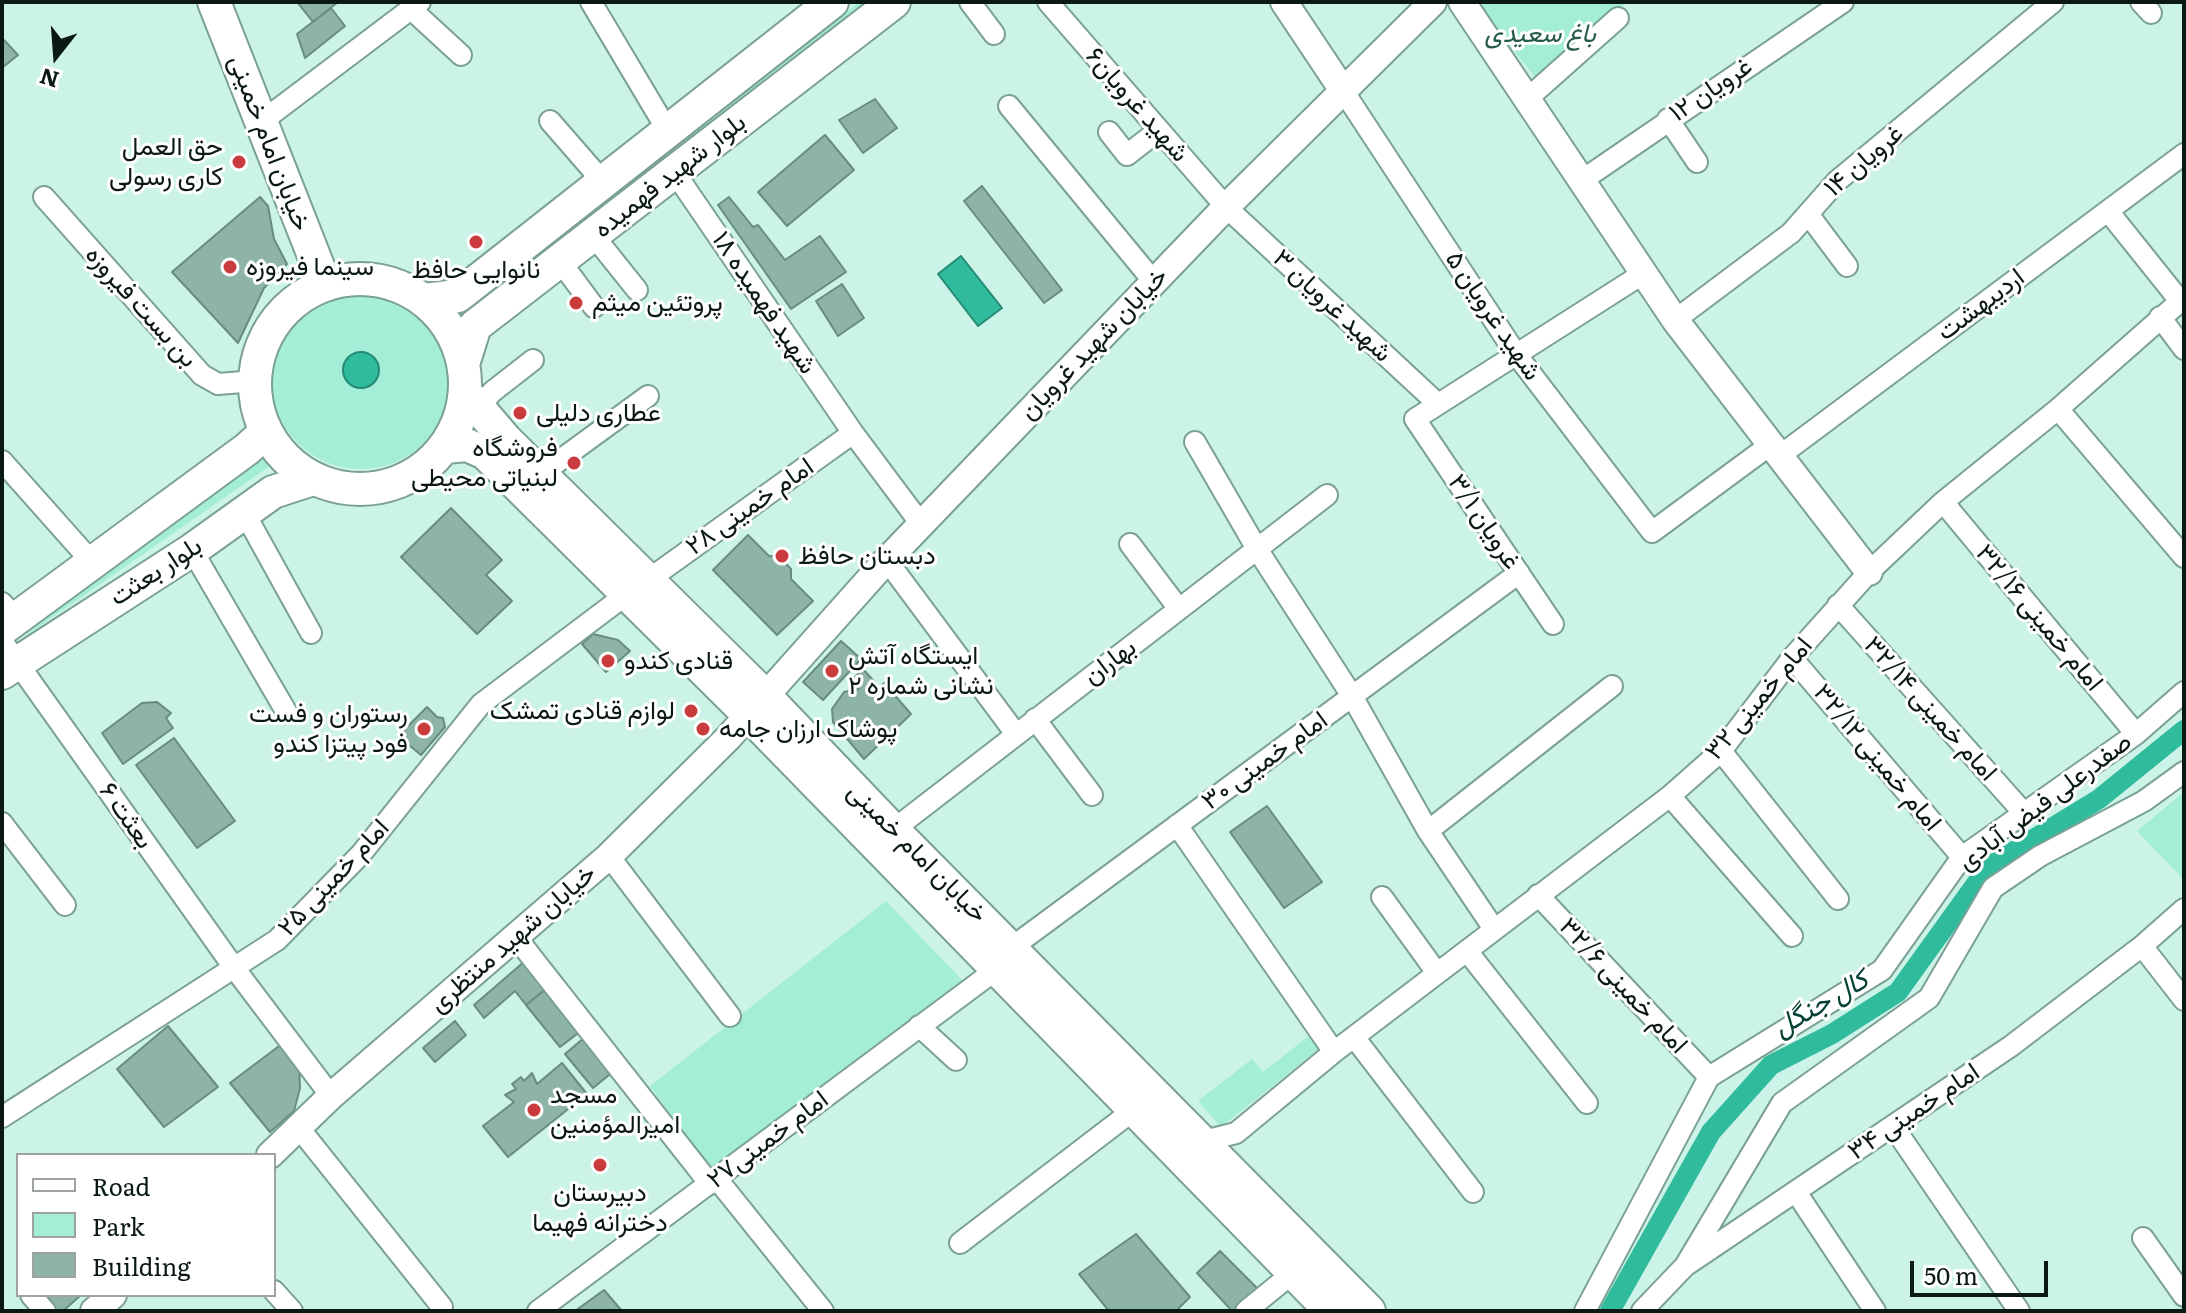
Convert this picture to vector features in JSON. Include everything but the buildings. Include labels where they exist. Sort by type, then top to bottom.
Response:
[{"type":"main road","name":"خیابان امام خمینی","points":[[214,2],[325,284]]},
{"type":"main road","name":"بلوار شهید فهمیده","points":[[424,300],[458,296],[832,2]]},
{"type":"main road","name":"بلوار شهید فهمیده","points":[[464,361],[475,326],[894,2]]},
{"type":"main road","points":[[359,278],[393,284],[424,300],[442,317],[456,338],[473,400],[446,447],[425,468],[399,482],[370,489],[341,488],[313,479],[278,451],[258,411],[255,381],[262,345],[272,325],[305,294],[325,284],[359,278]]},
{"type":"main road","name":"خیابان امام خمینی","points":[[473,400],[637,587]]},
{"type":"main road","name":"بلوار بعثت","points":[[7,638],[91,561],[247,449],[266,432]]},
{"type":"main road","name":"خیابان امام خمینی","points":[[446,447],[467,445],[485,453],[637,587],[1004,958],[1200,1142],[1369,1311]]},
{"type":"main road","name":"بلوار بعثت","points":[[7,638],[192,550],[273,492],[313,479]]},
{"type":"main road","name":"خیابان امام خمینی","points":[[757,705],[893,830],[1135,1109],[1331,1311]]},
{"type":"street","points":[[591,2],[669,133]]},
{"type":"street","points":[[970,2],[994,34]]},
{"type":"street","name":"شهید غرویان۶","points":[[1048,2],[1226,207]]},
{"type":"street","name":"خیابان شهید غرویان","points":[[757,705],[921,524],[1226,207],[1433,2]]},
{"type":"street","points":[[1462,2],[1675,320],[1869,572]]},
{"type":"street","name":"غرویان ۱۲","points":[[1581,181],[1843,2]]},
{"type":"street","name":"غرویان ۱۴","points":[[1675,320],[1791,233],[1837,181],[2053,2]]},
{"type":"street","points":[[1286,5],[1344,92]]},
{"type":"street","points":[[261,122],[416,6],[461,55]]},
{"type":"street","points":[[1527,99],[1618,18]]},
{"type":"street","name":"شهید غرویان ۵","points":[[1344,92],[1516,354],[1652,532]]},
{"type":"street","points":[[1009,106],[1154,282]]},
{"type":"street","points":[[1668,119],[1697,162]]},
{"type":"street","points":[[550,121],[604,183]]},
{"type":"street","points":[[1109,132],[1127,155],[1159,130]]},
{"type":"street","name":"اردیبهشت","points":[[1652,532],[1774,451],[2184,154]]},
{"type":"street","name":"شهید فهمیده ۱۸","points":[[675,173],[853,433],[921,524]]},
{"type":"street","name":"بن بست فیروزه","points":[[44,197],[202,375],[218,384],[255,381]]},
{"type":"street","name":"شهید غرویان ۳","points":[[1226,207],[1438,404]]},
{"type":"street","points":[[2108,211],[2182,299]]},
{"type":"street","points":[[1808,214],[1847,266]]},
{"type":"street","points":[[593,235],[637,290]]},
{"type":"street","points":[[560,261],[594,307]]},
{"type":"street","points":[[1438,404],[1644,273]]},
{"type":"street","name":"امام خمینی ۳۲","points":[[1236,1133],[1334,1052],[1670,796],[1721,751],[1792,658],[1869,572],[1943,502],[2058,409],[2182,299]]},
{"type":"street","points":[[2160,317],[2184,349]]},
{"type":"street","points":[[473,400],[492,392],[533,360]]},
{"type":"street","points":[[541,474],[648,396]]},
{"type":"street","name":"غرویان ۳/۱","points":[[1438,404],[1415,419],[1553,624]]},
{"type":"street","points":[[2058,409],[2184,557]]},
{"type":"street","name":"امام خمینی ۲۸","points":[[637,587],[853,433]]},
{"type":"street","points":[[1195,442],[1257,549],[1352,696],[1428,831],[1494,929]]},
{"type":"street","points":[[2,461],[91,561]]},
{"type":"street","name":"بهاران","points":[[893,830],[1327,495]]},
{"type":"street","name":"امام خمینی ۳۲/۱۶","points":[[1943,502],[2136,734]]},
{"type":"street","points":[[244,512],[311,633]]},
{"type":"street","points":[[1130,544],[1179,609]]},
{"type":"street","points":[[192,550],[287,713]]},
{"type":"street","name":"امام خمینی ۳۰","points":[[1004,958],[1177,825],[1519,573]]},
{"type":"street","points":[[897,574],[1016,734]]},
{"type":"street","name":"امام خمینی ۲۵","points":[[2,1117],[277,940],[361,854],[481,704],[637,587]]},
{"type":"street","name":"امام خمینی ۳۲/۱۴","points":[[1838,605],[2023,812]]},
{"type":"street","name":"بعثت ۶","points":[[7,638],[235,969],[331,1096]]},
{"type":"street","name":"امام خمینی ۳۲/۱۲","points":[[1792,658],[1962,857]]},
{"type":"street","points":[[1428,831],[1612,686]]},
{"type":"street","name":"صفدرعلی فیض آبادی","points":[[1709,1077],[1882,970],[1962,857],[2136,734],[2184,692]]},
{"type":"street","name":"خیابان شهید منتظری","points":[[272,1153],[331,1096],[609,856],[757,705]]},
{"type":"street","points":[[1035,719],[1092,795]]},
{"type":"street","points":[[1721,751],[1838,899]]},
{"type":"street","points":[[1685,1266],[1782,1103],[1929,998],[1993,888],[2040,856],[2144,801],[2184,772]]},
{"type":"street","points":[[1670,796],[1792,936]]},
{"type":"street","points":[[2,823],[65,905]]},
{"type":"street","points":[[1177,825],[1334,1052]]},
{"type":"street","points":[[609,856],[730,1016]]},
{"type":"street","name":"امام خمینی ۳۲/۶","points":[[1538,895],[1709,1077]]},
{"type":"street","points":[[1382,897],[1437,973]]},
{"type":"street","name":"امام خمینی ۳۴","points":[[1651,1307],[1685,1266],[2011,1046],[2142,946],[2184,909]]},
{"type":"street","points":[[515,936],[823,1311]]},
{"type":"street","points":[[2142,946],[2184,1000]]},
{"type":"street","points":[[1467,951],[1587,1103]]},
{"type":"street","name":"امام خمینی۲۷","points":[[538,1311],[714,1182],[1004,958]]},
{"type":"street","points":[[919,1026],[956,1060]]},
{"type":"street","points":[[1354,1037],[1473,1192]]},
{"type":"street","points":[[1585,1311],[1709,1077]]},
{"type":"street","points":[[960,1243],[1135,1109]]},
{"type":"street","points":[[1893,1126],[2019,1311]]},
{"type":"street","points":[[299,1128],[442,1307]]},
{"type":"street","points":[[1200,1142],[1236,1133]]},
{"type":"street","points":[[1225,1167],[1236,1133]]},
{"type":"street","points":[[1796,1192],[1875,1311]]},
{"type":"street","points":[[2143,1238],[2184,1296]]},
{"type":"street","points":[[1246,1311],[1294,1272]]},
{"type":"street","points":[[276,1293],[292,1311]]},
{"type":"street","points":[[94,1311],[111,1297]]},
{"type":"green space","points":[[859,2],[874,2],[486,303],[480,294]]},
{"type":"green space","name":"باغ سعیدی","points":[[1475,2],[1627,2],[1535,77]]},
{"type":"green space","points":[[361,289],[395,296],[425,315],[444,345],[451,379],[444,413],[425,443],[395,462],[361,469],[327,462],[297,443],[278,413],[271,379],[278,345],[297,315],[327,296]]},
{"type":"green space","points":[[264,456],[270,466],[24,637],[81,587]]},
{"type":"green space","points":[[2184,792],[2184,880],[2137,831]]},
{"type":"green space","points":[[886,901],[962,980],[712,1172],[650,1086]]},
{"type":"green space","points":[[1310,1035],[1320,1048],[1221,1127],[1198,1101],[1252,1059],[1263,1072]]},
{"type":"shaded area","points":[[961,256],[1002,308],[978,326],[938,274]]},
{"type":"shaded area","points":[[361,352],[374,357],[379,370],[374,383],[361,388],[348,383],[343,370],[348,357]]},
{"type":"waterway","name":"کال جنگل","points":[[1610,1311],[1711,1132],[1771,1065],[1832,1034],[1898,992],[1988,867],[2099,799],[2184,730]]},
{"type":"place","name":"حق العمل کاری رسولی","points":[[239,162]]},
{"type":"place","name":"نانوایی حافظ","points":[[476,242]]},
{"type":"place","name":"سینما فیروزه","points":[[230,267]]},
{"type":"place","name":"پروتئین میثم","points":[[576,303]]},
{"type":"place","name":"عطاری دلیلی","points":[[520,413]]},
{"type":"place","name":"فروشگاه لبنیاتی محیطی","points":[[574,463]]},
{"type":"place","name":"دبستان حافظ","points":[[782,556]]},
{"type":"place","name":"قنادی کندو","points":[[608,661]]},
{"type":"place","name":"ایستگاه آتش نشانی شماره ۲","points":[[832,671]]},
{"type":"place","name":"لوازم قنادی تمشک","points":[[691,711]]},
{"type":"place","name":"رستوران و فست فود پیتزا کندو","points":[[424,729]]},
{"type":"place","name":"پوشاک ارزان جامه","points":[[703,729]]},
{"type":"place","name":"مسجد امیرالمؤمنین","points":[[534,1110]]},
{"type":"place","name":"دبیرستان دخترانه فهیما","points":[[600,1165]]}]
